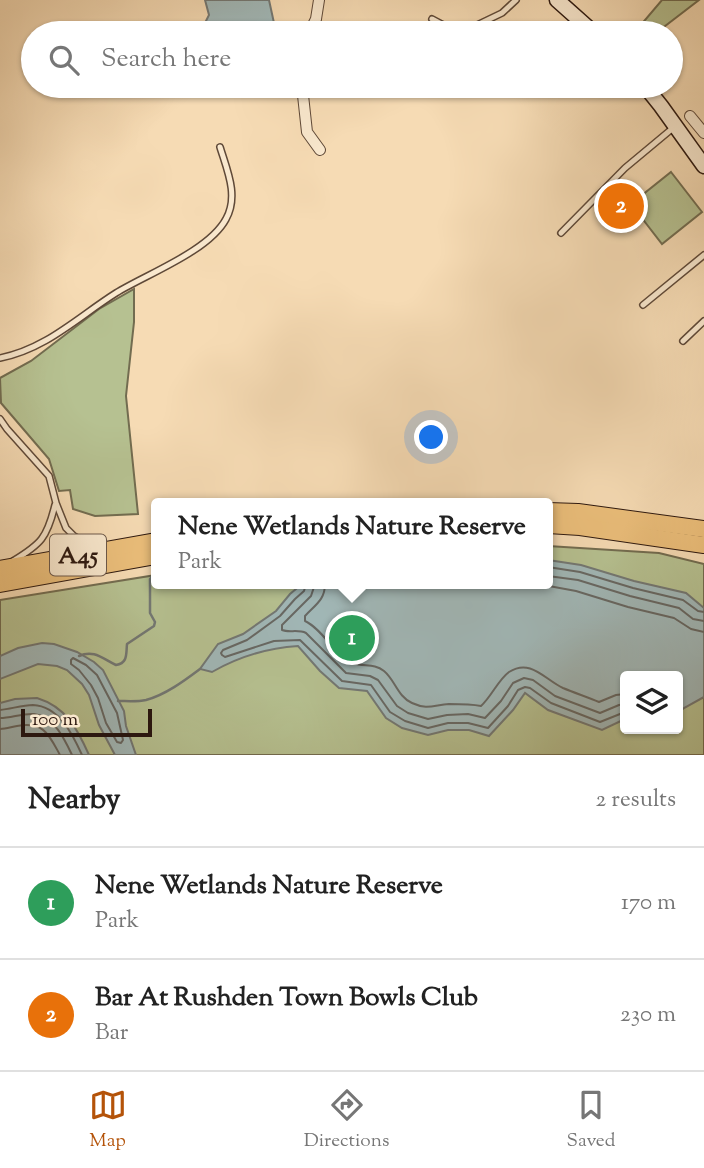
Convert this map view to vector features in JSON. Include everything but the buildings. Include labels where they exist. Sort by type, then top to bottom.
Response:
[{"type":"highway","points":[[553,511],[578,512],[704,529]]},
{"type":"highway","points":[[553,525],[704,545]]},
{"type":"highway","name":"A45","points":[[0,574],[151,542]]},
{"type":"highway","name":"A45","points":[[0,574],[151,557]]},
{"type":"main road","points":[[557,0],[581,21]]},
{"type":"main road","points":[[654,98],[704,166]]},
{"type":"street","points":[[315,21],[319,0]]},
{"type":"street","points":[[303,98],[307,132],[320,150]]},
{"type":"street","points":[[690,116],[704,133]]},
{"type":"lane","points":[[485,21],[502,13],[516,0]]},
{"type":"lane","points":[[432,19],[436,21]]},
{"type":"lane","points":[[561,233],[625,168],[676,127]]},
{"type":"lane","points":[[0,358],[18,355],[52,338],[114,295],[212,236],[226,220],[233,202],[231,184],[220,147]]},
{"type":"lane","points":[[643,305],[704,255]]},
{"type":"lane","points":[[682,341],[704,321]]},
{"type":"lane","points":[[0,419],[49,476],[66,528],[84,542],[120,547]]},
{"type":"lane","points":[[0,574],[36,547],[45,536],[56,503]]},
{"type":"green space","points":[[662,0],[699,0],[672,21],[644,21]]},
{"type":"green space","points":[[671,172],[702,212],[662,244],[631,204]]},
{"type":"green space","points":[[134,289],[134,322],[126,396],[138,514],[95,516],[73,509],[70,490],[59,491],[49,459],[1,403],[0,378],[31,361],[99,309]]},
{"type":"green space","points":[[553,546],[659,553],[704,564],[704,755],[0,755],[0,600],[151,576],[151,589],[553,589]]},
{"type":"water","points":[[205,0],[269,0],[274,21],[206,21],[209,15]]},
{"type":"water","points":[[553,561],[581,565],[686,593],[704,608],[704,697],[683,709],[683,671],[620,671],[620,721],[602,730],[548,710],[525,693],[489,736],[469,730],[448,730],[428,735],[402,728],[386,718],[367,691],[339,688],[298,646],[254,654],[212,672],[200,669],[218,644],[243,634],[276,611],[296,589],[553,589]]},
{"type":"water","points":[[42,643],[77,652],[103,670],[124,711],[136,755],[115,755],[99,725],[89,695],[67,670],[38,664],[0,679],[0,656],[18,648]]},
{"type":"water","points":[[37,698],[63,713],[80,736],[89,755],[0,755],[0,703]]},
{"type":"waterway","points":[[79,656],[94,654],[116,665],[123,662],[127,644],[154,626],[155,622],[150,613],[151,578]]},
{"type":"waterway","points":[[118,701],[153,698],[200,669]]},
{"type":"place","name":"Bar At Rushden Town Bowls Club","points":[[621,206]]},
{"type":"place","name":"Nene Wetlands Nature Reserve","points":[[352,638]]}]
